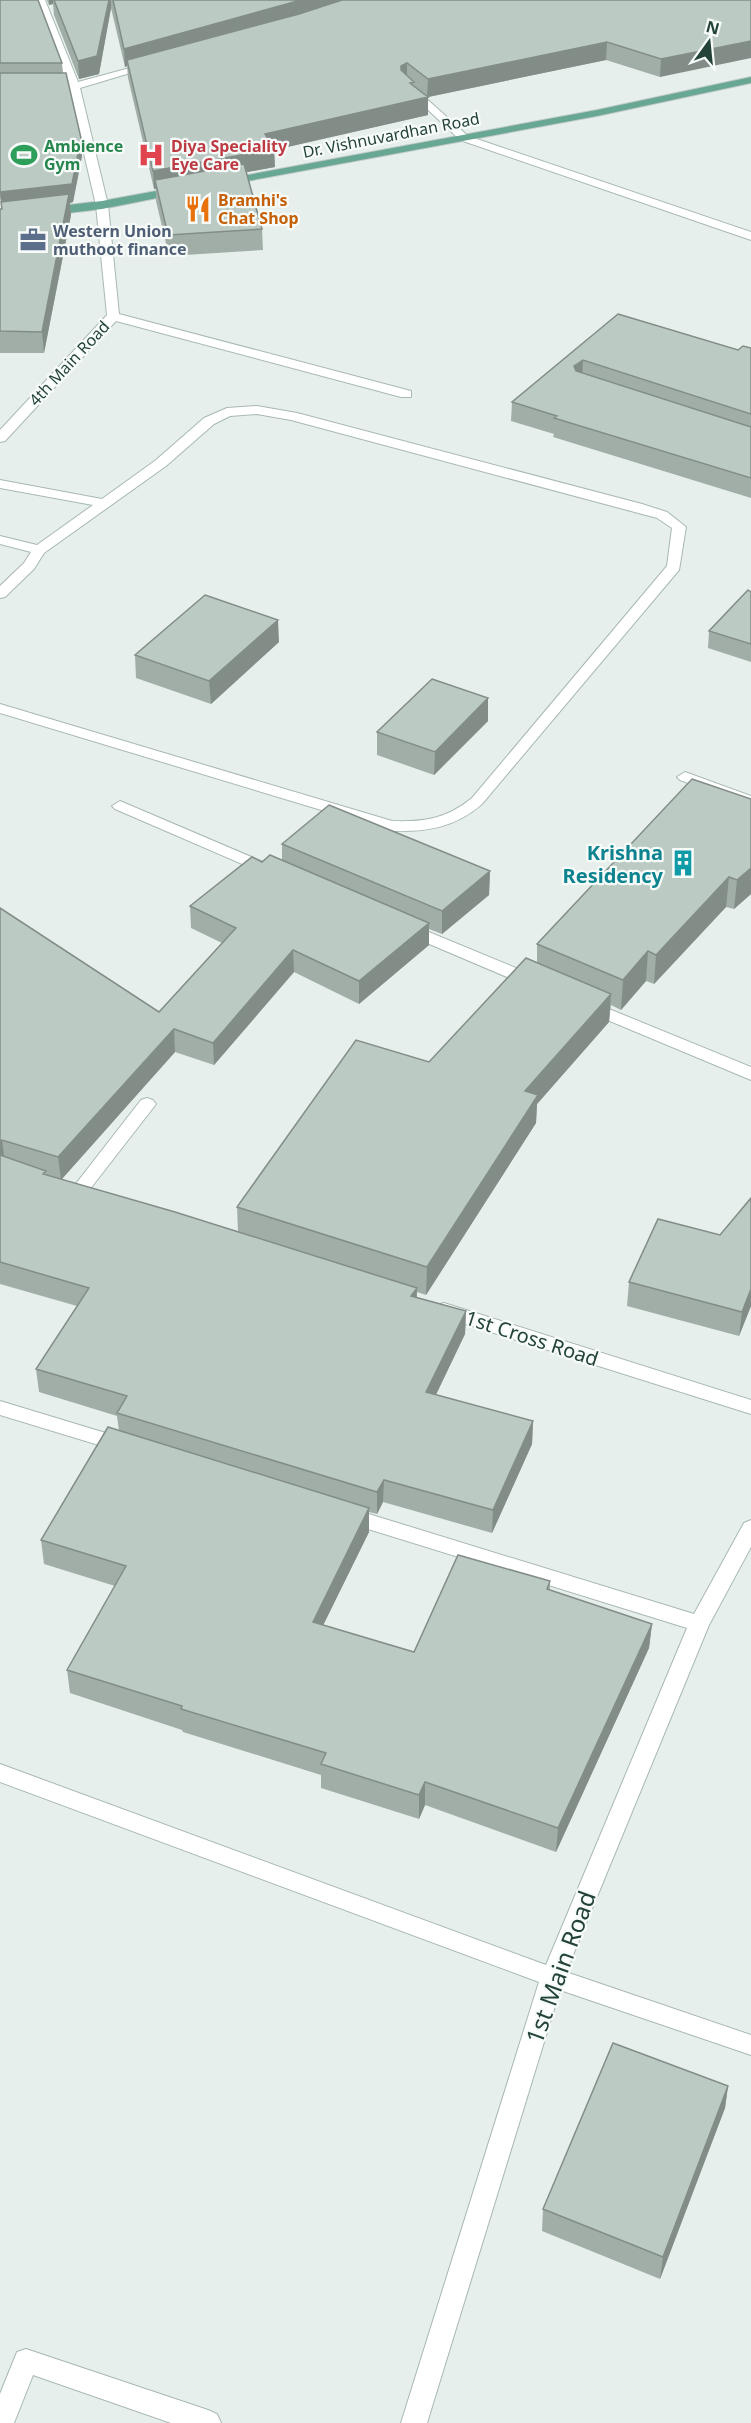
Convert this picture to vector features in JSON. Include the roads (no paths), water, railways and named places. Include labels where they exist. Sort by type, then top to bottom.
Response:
[{"type":"main road","name":"Dr. Vishnuvardhan Road","points":[[218,183],[464,138],[751,80]]},
{"type":"main road","points":[[0,217],[102,205],[195,188]]},
{"type":"street","name":"4th Main Road","points":[[0,438],[113,316],[102,205],[74,86],[49,11],[40,0]]},
{"type":"street","points":[[52,86],[74,86],[162,62]]},
{"type":"street","points":[[408,86],[464,138],[751,236]]},
{"type":"street","points":[[113,316],[406,394]]},
{"type":"street","points":[[0,594],[29,566],[39,550],[103,502],[120,494],[161,464],[209,421],[228,412],[257,410],[292,416],[637,507],[662,515],[679,526],[674,567],[477,801],[459,817],[432,828],[391,826],[0,708]]},
{"type":"street","points":[[0,484],[103,502]]},
{"type":"street","points":[[0,540],[39,550]]},
{"type":"street","points":[[685,777],[751,801]]},
{"type":"street","points":[[120,807],[283,876]]},
{"type":"street","points":[[392,922],[544,987]]},
{"type":"street","points":[[577,1000],[751,1074]]},
{"type":"street","points":[[77,1194],[147,1104]]},
{"type":"street","points":[[56,1187],[99,1201]]},
{"type":"street","name":"1st Cross Road","points":[[423,1303],[751,1407]]},
{"type":"street","points":[[0,1408],[147,1453]]},
{"type":"street","points":[[327,1509],[699,1624]]},
{"type":"street","name":"1st Main Road","points":[[414,2423],[552,1977],[699,1624],[751,1528]]},
{"type":"street","points":[[0,1773],[552,1977],[751,2045]]},
{"type":"street","points":[[2,2423],[26,2361],[208,2423]]},
{"type":"place","name":"Ambience Gym","points":[[24,155]]},
{"type":"place","name":"Diya Speciality Eye Care","points":[[151,155]]},
{"type":"place","name":"Bramhi's Chat Shop","points":[[198,209]]},
{"type":"place","name":"Western Union muthoot finance","points":[[33,240]]},
{"type":"place","name":"Krishna Residency","points":[[683,863]]}]
